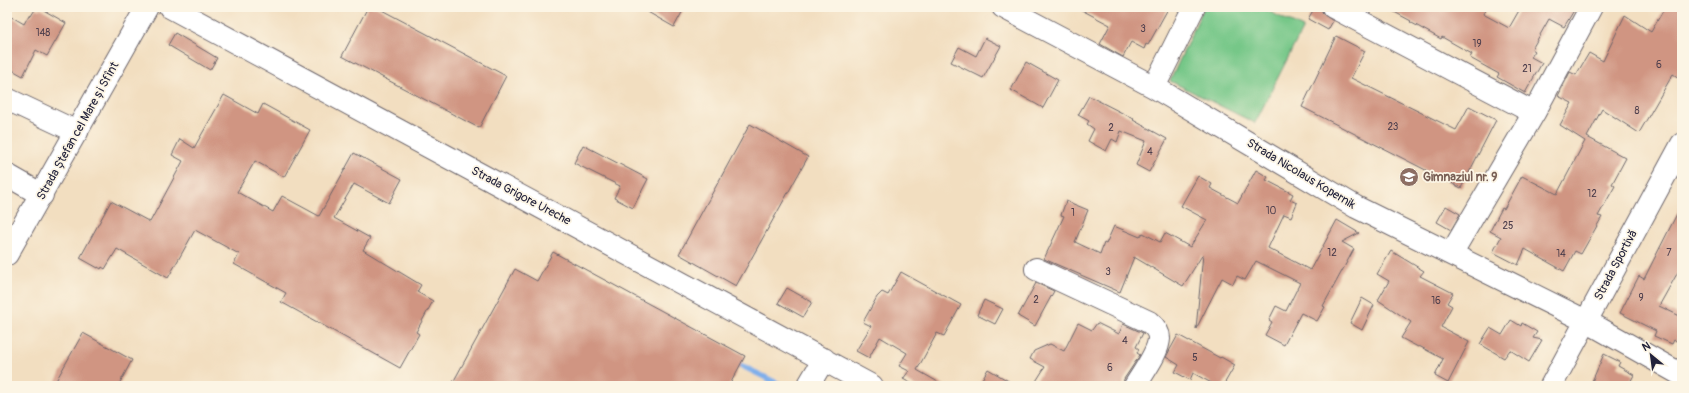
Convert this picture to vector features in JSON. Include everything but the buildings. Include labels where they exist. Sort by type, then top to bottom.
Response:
[{"type":"street","name":"Strada Ștefan cel Mare și Sfînt","points":[[7,254],[42,195],[147,7]]},
{"type":"street","name":"Strada Grigore Ureche","points":[[170,7],[872,386]]},
{"type":"street","name":"Strada Nicolaus Kopernik","points":[[1003,7],[1026,13],[1356,207],[1586,321],[1682,375]]},
{"type":"street","points":[[1154,87],[1194,7]]},
{"type":"street","points":[[1333,7],[1534,113]]},
{"type":"street","points":[[1451,254],[1534,113],[1591,7]]},
{"type":"street","points":[[7,99],[77,132]]},
{"type":"street","name":"Strada Sportivă","points":[[1551,386],[1681,147]]},
{"type":"street","points":[[7,176],[42,195]]},
{"type":"street","points":[[1036,269],[1149,322],[1155,327],[1159,338],[1157,348],[1134,386]]},
{"type":"street","points":[[808,386],[824,359]]},
{"type":"green space","points":[[1204,7],[1260,7],[1303,28],[1255,123],[1170,81]]},
{"type":"waterway","points":[[734,362],[783,386]]},
{"type":"place","name":"Gimnaziul nr. 9","points":[[1409,177]]}]
